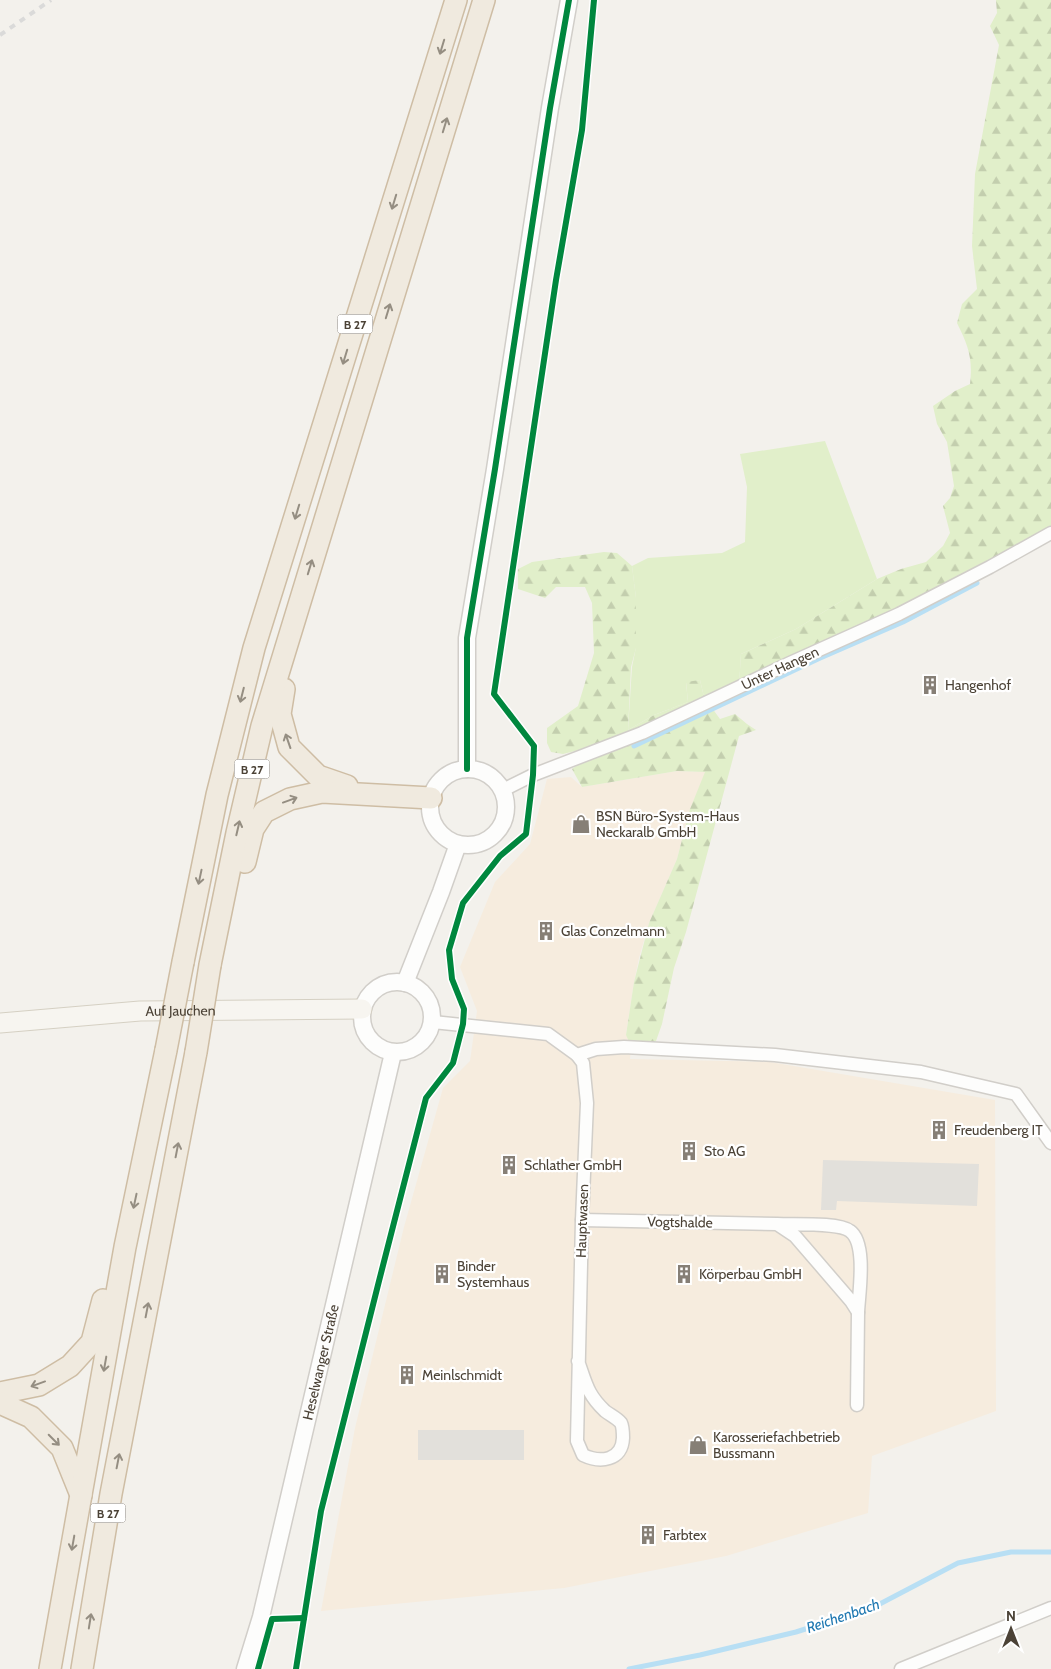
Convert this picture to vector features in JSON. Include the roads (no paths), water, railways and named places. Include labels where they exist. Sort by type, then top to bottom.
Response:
[{"type":"highway","name":"B 27","points":[[50,1669],[125,1247],[217,795],[254,648],[456,0]]},
{"type":"highway","name":"B 27","points":[[82,1669],[111,1494],[196,1052],[210,965],[237,833],[260,736],[484,0]]},
{"type":"highway","points":[[296,614],[280,714],[289,747],[318,776],[369,794]]},
{"type":"highway","points":[[219,927],[236,898],[253,829],[264,812],[290,799],[322,792],[431,798]]},
{"type":"highway","points":[[0,1393],[40,1385],[70,1366],[92,1342],[108,1281],[125,1247]]},
{"type":"highway","points":[[0,1403],[31,1417],[62,1448],[81,1495]]},
{"type":"main road","name":"Auf Jauchen","points":[[0,1023],[140,1011],[362,1009]]},
{"type":"street","points":[[467,769],[467,638],[495,469],[550,108],[569,0]]},
{"type":"street","name":"Unter Hangen","points":[[503,790],[533,775],[642,733],[899,614],[1051,533]]},
{"type":"street","points":[[478,770],[488,774],[503,790],[506,802],[506,815],[501,826],[493,836],[483,842],[470,845],[458,844],[438,832],[432,822],[431,798],[436,787],[444,778],[455,771],[478,770]]},
{"type":"street","points":[[405,983],[458,844]]},
{"type":"street","points":[[391,982],[405,983],[416,987],[425,995],[432,1007],[433,1022],[427,1037],[418,1047],[405,1052],[393,1053],[379,1048],[369,1039],[362,1026],[362,1009],[368,997],[378,987],[391,982]]},
{"type":"street","points":[[433,1022],[548,1034],[577,1055],[596,1049],[624,1047],[775,1055],[921,1072],[1016,1094],[1051,1143]]},
{"type":"street","name":"Heselwanger Straße","points":[[244,1669],[261,1617],[393,1053]]},
{"type":"street","name":"Hauptwasen","points":[[577,1055],[583,1063],[588,1103],[582,1220],[578,1361],[577,1441],[582,1455],[593,1460],[608,1459],[622,1447],[623,1432],[620,1422],[590,1395],[578,1361]]},
{"type":"street","name":"Vogtshalde","points":[[582,1220],[832,1225],[849,1230],[857,1241],[860,1257],[857,1405]]},
{"type":"street","points":[[777,1224],[795,1236],[851,1301],[858,1312]]},
{"type":"street","points":[[901,1669],[1051,1608]]},
{"type":"waterway","points":[[634,746],[818,659],[903,622],[977,583]]},
{"type":"waterway","name":"Reichenbach","points":[[629,1669],[700,1655],[796,1632],[874,1607],[958,1563],[1011,1552],[1051,1552]]},
{"type":"railway","points":[[0,35],[51,0]]},
{"type":"place","name":"Hangenhof","points":[[930,685]]},
{"type":"place","name":"BSN Büro-System-Haus Neckaralb GmbH","points":[[581,824]]},
{"type":"place","name":"Glas Conzelmann","points":[[546,931]]},
{"type":"place","name":"Freudenberg IT","points":[[939,1130]]},
{"type":"place","name":"Sto AG","points":[[689,1151]]},
{"type":"place","name":"Schlather GmbH","points":[[509,1165]]},
{"type":"place","name":"Binder Systemhaus","points":[[442,1274]]},
{"type":"place","name":"Körperbau GmbH","points":[[684,1274]]},
{"type":"place","name":"Meinlschmidt","points":[[407,1375]]},
{"type":"place","name":"Karosseriefachbetrieb Bussmann","points":[[698,1445]]},
{"type":"place","name":"Farbtex","points":[[648,1535]]}]
